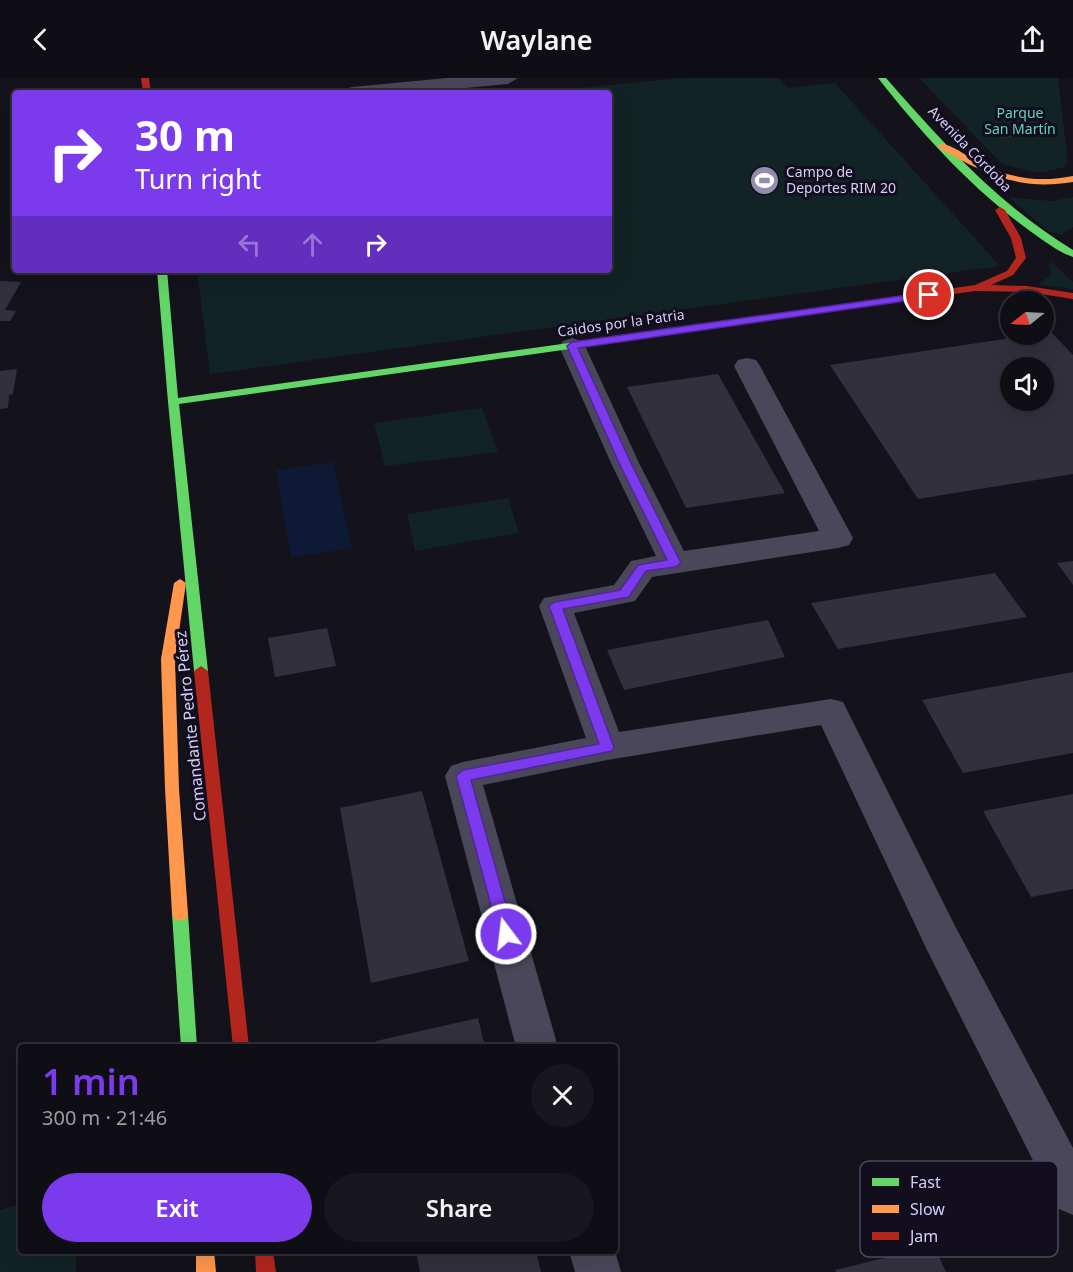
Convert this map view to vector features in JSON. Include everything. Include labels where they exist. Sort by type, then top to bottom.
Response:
[{"type":"main road","name":"Avenida Córdoba","points":[[882,78],[994,200],[1055,246],[1073,254]]},
{"type":"main road","points":[[942,146],[986,171],[1016,182],[1048,184],[1073,179]]},
{"type":"main road","points":[[975,288],[1007,276],[1018,266],[1022,258],[1020,242],[994,200]]},
{"type":"main road","name":"Comandante Pedro Pérez","points":[[162,273],[173,402],[241,1044]]},
{"type":"main road","name":"Caidos por la Patria","points":[[173,402],[975,288],[1027,289],[1073,296]]},
{"type":"main road","points":[[188,540],[168,659],[172,789],[189,1044]]},
{"type":"main road","points":[[205,1254],[206,1272]]},
{"type":"main road","points":[[264,1254],[266,1272]]},
{"type":"street","points":[[383,90],[508,78]]},
{"type":"street","points":[[572,346],[625,463],[675,563]]},
{"type":"street","points":[[607,747],[555,606],[624,594],[642,568],[838,538],[747,366]]},
{"type":"street","points":[[536,1044],[463,776],[607,747],[831,711],[941,938],[1056,1161]]},
{"type":"street","points":[[1058,1164],[1073,1193]]},
{"type":"street","points":[[593,1254],[598,1272]]},
{"type":"green space","name":"Campo de Deportes RIM 20","points":[[682,78],[777,78],[788,88],[835,83],[1000,266],[210,374],[197,273],[612,273],[612,90],[559,90]]},
{"type":"green space","name":"Parque San Martín","points":[[919,78],[1058,78],[1068,163],[1062,168],[1037,173],[1002,164]]},
{"type":"green space","points":[[1008,197],[1051,201],[1073,197],[1073,227],[1062,235],[1048,231]]},
{"type":"green space","points":[[1050,261],[1073,282],[1073,289],[1038,285],[1051,275]]},
{"type":"green space","points":[[482,408],[498,452],[385,466],[374,423]]},
{"type":"green space","points":[[508,498],[519,533],[415,551],[407,514]]},
{"type":"green space","points":[[18,1205],[18,1254],[76,1254],[76,1272],[0,1272],[0,1210]]},
{"type":"water","points":[[333,462],[352,548],[291,558],[276,470]]},
{"type":"building","points":[[1018,125],[1027,128],[1031,135],[1001,138],[994,131],[996,128]]},
{"type":"building","points":[[0,281],[21,282],[5,310],[16,311],[10,321],[0,321]]},
{"type":"building","points":[[1054,335],[1073,355],[1073,474],[918,499],[830,365],[1000,340],[1000,345],[1054,345]]},
{"type":"building","points":[[17,369],[13,394],[9,395],[8,408],[0,409],[0,371]]},
{"type":"building","points":[[718,374],[785,493],[686,508],[627,387]]},
{"type":"building","points":[[1073,561],[1073,585],[1057,563]]},
{"type":"building","points":[[995,573],[1027,617],[838,649],[811,603]]},
{"type":"building","points":[[768,620],[785,657],[624,690],[607,650]]},
{"type":"building","points":[[327,628],[336,666],[275,677],[268,638]]},
{"type":"building","points":[[1073,672],[1073,753],[963,773],[922,700]]},
{"type":"building","points":[[422,791],[469,961],[371,983],[340,808]]},
{"type":"building","points":[[1073,794],[1073,889],[1031,897],[983,811]]},
{"type":"building","points":[[478,1018],[484,1044],[376,1044],[376,1041]]},
{"type":"building","points":[[417,1254],[537,1254],[541,1272],[420,1272]]},
{"type":"building","points":[[889,1257],[939,1257],[946,1272],[836,1272],[835,1270]]},
{"type":"traffic: fast","points":[[882,78],[947,152],[993,197],[1044,237],[1073,254]]},
{"type":"traffic: fast","points":[[162,273],[173,402],[612,340]]},
{"type":"traffic: fast","points":[[173,402],[201,671]]},
{"type":"traffic: fast","points":[[180,914],[189,1044]]},
{"type":"traffic: slow","points":[[942,146],[1004,177],[1037,183],[1073,179]]},
{"type":"traffic: slow","points":[[180,583],[168,659],[172,789],[180,914]]},
{"type":"traffic: slow","points":[[205,1254],[206,1272]]},
{"type":"traffic: jam","points":[[145,78],[147,90]]},
{"type":"traffic: jam","points":[[979,287],[1010,273],[1021,258],[1016,238],[1000,210]]},
{"type":"traffic: jam","points":[[612,340],[975,288],[1027,289],[1073,296]]},
{"type":"traffic: jam","points":[[201,671],[241,1044]]},
{"type":"traffic: jam","points":[[264,1254],[266,1272]]},
{"type":"place","name":"Campo de Deportes RIM 20","points":[[765,180]]},
{"type":"route","points":[[506,934],[463,776],[607,747],[555,606],[624,594],[642,568],[675,563],[625,463],[572,346],[929,295]]}]
